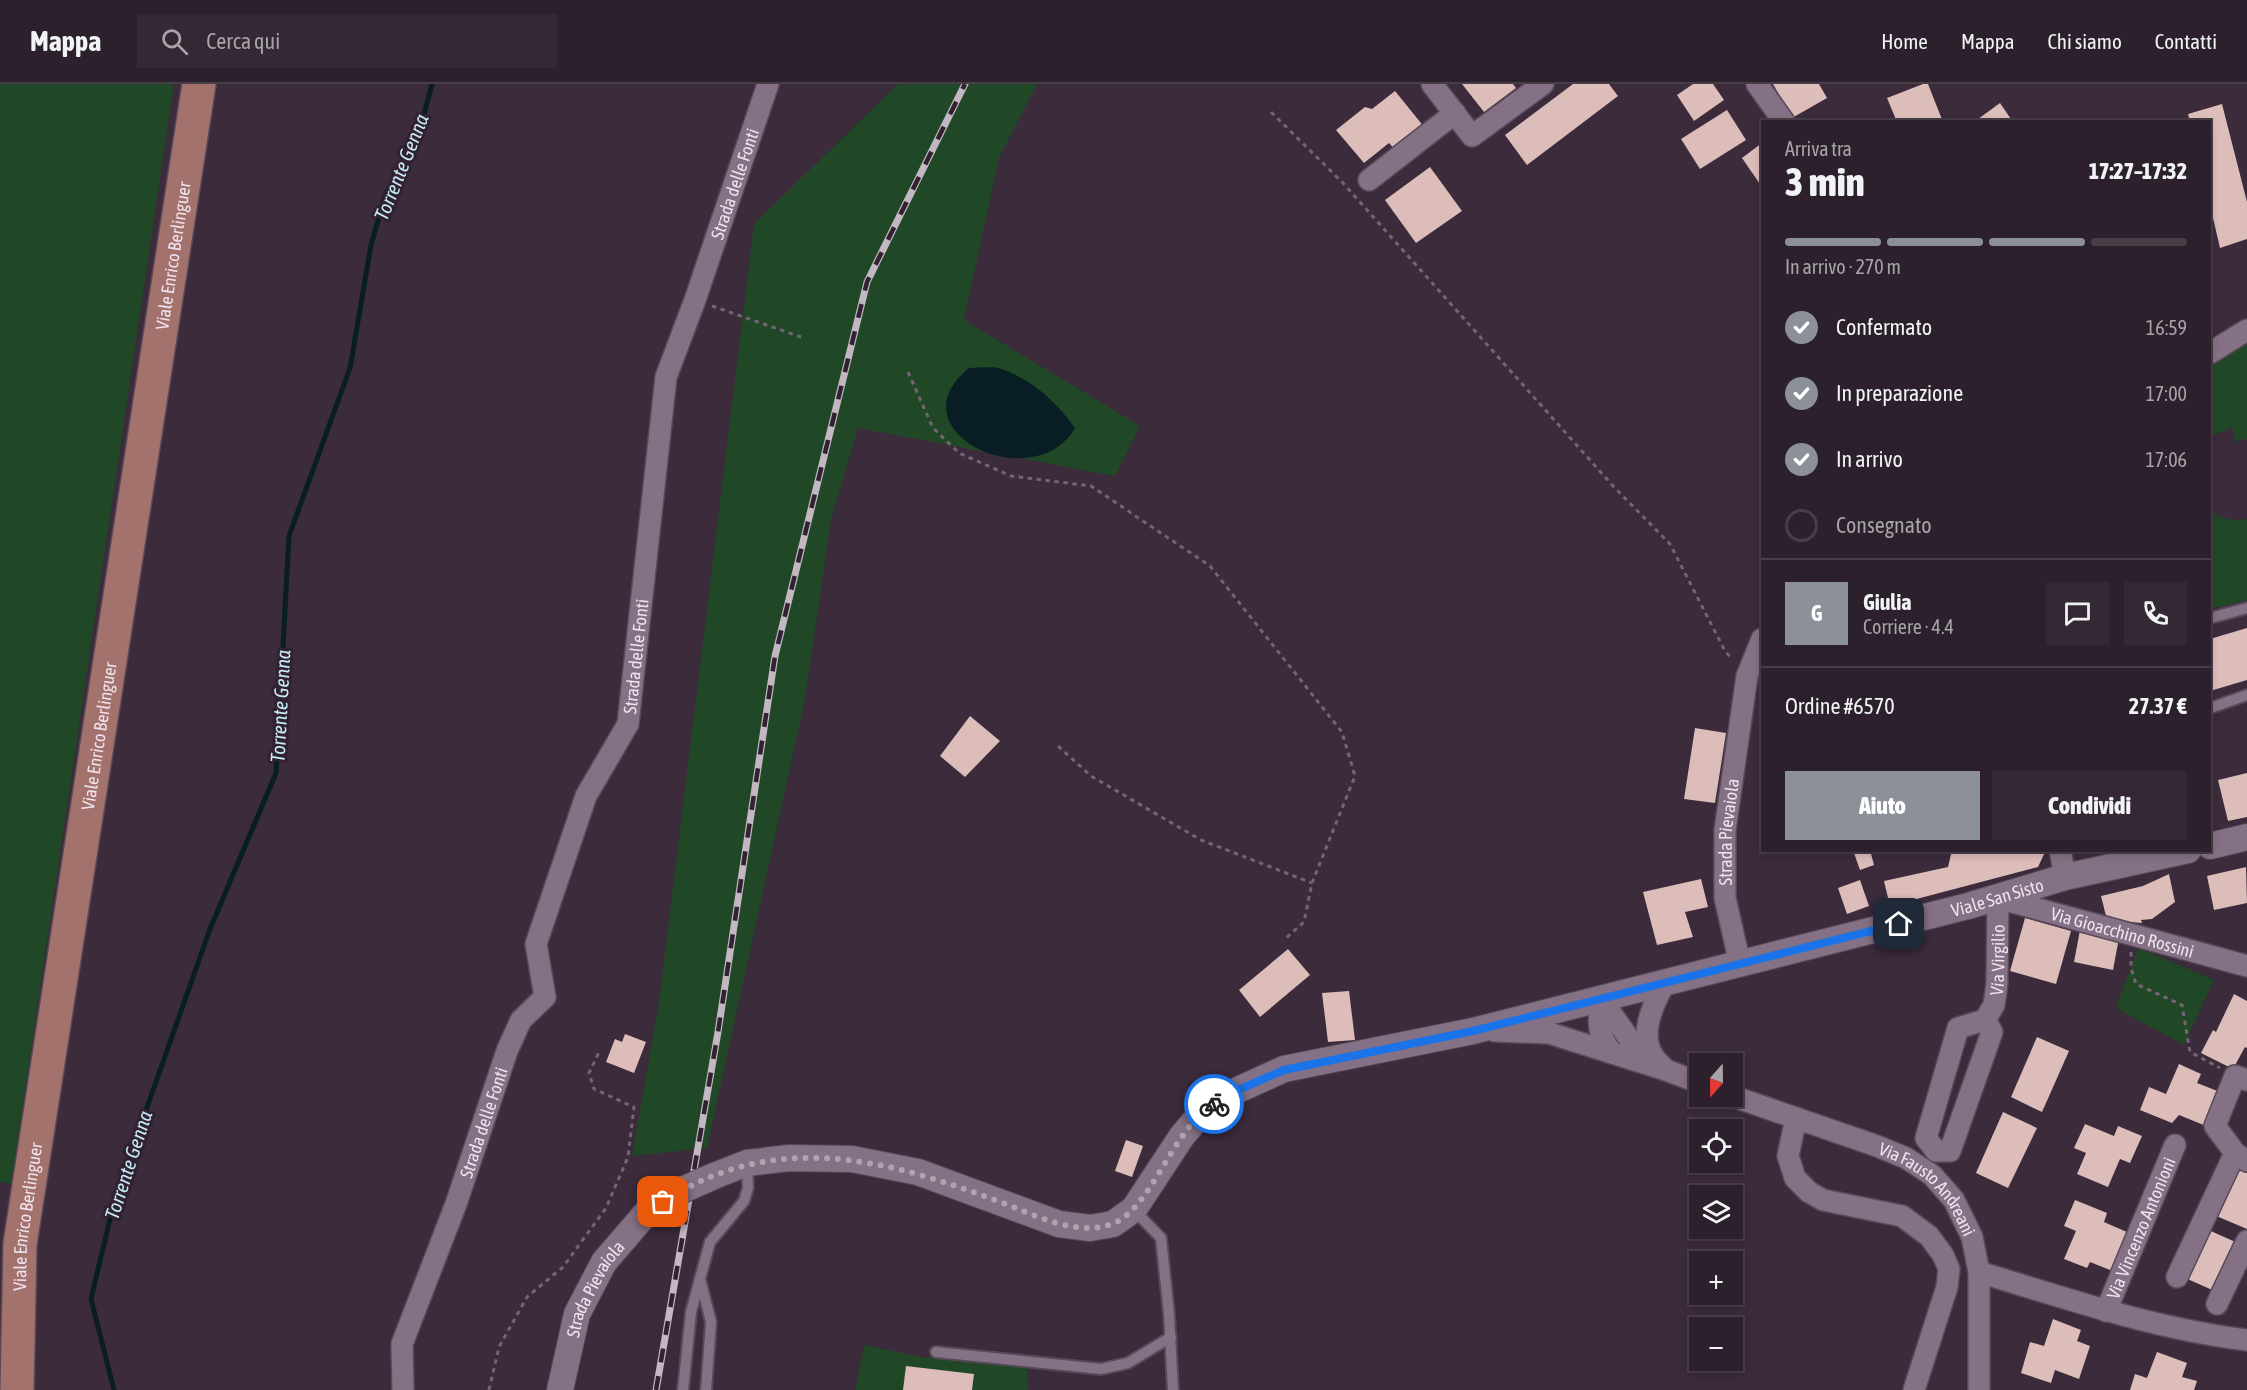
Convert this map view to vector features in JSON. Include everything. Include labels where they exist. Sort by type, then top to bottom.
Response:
[{"type":"main road","name":"Viale Enrico Berlinguer","points":[[17,1390],[20,1244],[199,84]]},
{"type":"street","name":"Strada delle Fonti","points":[[403,1390],[402,1344],[456,1204],[507,1051],[521,1020],[545,997],[536,944],[586,796],[628,724],[666,377],[695,300],[768,84]]},
{"type":"street","points":[[1432,84],[1472,136],[1543,84]]},
{"type":"street","points":[[1757,84],[1783,120]]},
{"type":"street","points":[[1369,180],[1455,113]]},
{"type":"street","points":[[2211,352],[2247,330]]},
{"type":"street","name":"Strada Pievaiola","points":[[560,1390],[577,1314],[604,1262],[648,1211],[678,1192],[747,1164],[789,1158],[852,1159],[918,1173],[1059,1224],[1090,1228],[1113,1224],[1134,1209],[1182,1136],[1205,1109],[1238,1090],[1284,1070],[1473,1031],[1740,964],[1725,898],[1725,830],[1747,676],[1761,641]]},
{"type":"street","points":[[2211,846],[2247,837]]},
{"type":"street","points":[[2060,852],[2066,878]]},
{"type":"street","name":"Viale San Sisto","points":[[1740,964],[1998,898],[2066,878],[2179,852]]},
{"type":"street","name":"Via Gioacchino Rossini","points":[[1998,898],[2247,966]]},
{"type":"street","name":"Via Virgilio","points":[[1985,1020],[1992,1032],[1950,1151],[1936,1151],[1926,1138],[1958,1028],[1985,1020],[1994,1005],[1998,983],[1998,898]]},
{"type":"street","points":[[1659,1063],[1647,1027],[1651,1009],[1664,984]]},
{"type":"street","points":[[1601,999],[1598,1022],[1603,1041],[1612,1053]]},
{"type":"street","points":[[1601,999],[1635,1047],[1659,1063],[1689,1078]]},
{"type":"street","points":[[1473,1031],[1549,1033],[1612,1053],[1659,1063]]},
{"type":"street","points":[[2177,1277],[2241,1157],[2215,1126],[2241,1078]]},
{"type":"street","name":"Via Fausto Andreani","points":[[1743,1100],[1906,1158],[1932,1175],[1954,1200],[1969,1230],[1980,1272],[1979,1390]]},
{"type":"street","points":[[1796,1118],[1788,1156],[1795,1178],[1809,1192],[1823,1200],[1902,1216],[1929,1236],[1943,1255],[1949,1269],[1947,1287],[1914,1390]]},
{"type":"street","name":"Via Vincenzo Antonioni","points":[[2106,1311],[2175,1145]]},
{"type":"street","points":[[2217,1304],[2247,1241]]},
{"type":"street","name":"Via Vincenzo Antonioni","points":[[1980,1272],[2106,1311],[2207,1335],[2247,1340]]},
{"type":"lane","points":[[2211,618],[2247,608]]},
{"type":"lane","points":[[2211,708],[2247,695]]},
{"type":"lane","points":[[683,1390],[691,1312],[710,1242],[744,1202],[748,1188],[747,1164]]},
{"type":"lane","points":[[1134,1209],[1161,1238],[1171,1337],[1173,1390]]},
{"type":"lane","points":[[700,1279],[711,1322],[706,1390]]},
{"type":"lane","points":[[936,1352],[1101,1369],[1128,1363],[1171,1337]]},
{"type":"path","points":[[1271,112],[1343,183],[1614,487],[1670,544],[1725,651],[1747,676]]},
{"type":"path","points":[[695,300],[801,337]]},
{"type":"path","points":[[908,372],[933,428],[959,453],[1011,476],[1091,486],[1210,566],[1342,732],[1355,776],[1312,883],[1304,922],[1284,940]]},
{"type":"path","points":[[1058,746],[1091,776],[1201,840],[1312,883]]},
{"type":"path","points":[[2132,934],[2131,968],[2136,984],[2182,1005],[2190,1052],[2241,1078]]},
{"type":"path","points":[[489,1390],[499,1347],[527,1296],[562,1267],[606,1208],[628,1157],[634,1107],[594,1089],[589,1073],[600,1050]]},
{"type":"green space","points":[[0,84],[174,84],[11,1184],[0,1182]]},
{"type":"green space","points":[[898,84],[1037,84],[999,158],[964,320],[1140,426],[1115,476],[858,428],[831,520],[805,699],[707,1148],[632,1156],[659,1002],[754,224]]},
{"type":"green space","points":[[2247,339],[2247,439],[2236,442],[2232,427],[2211,437],[2211,362]]},
{"type":"green space","points":[[2211,511],[2227,519],[2247,519],[2247,600],[2211,609]]},
{"type":"green space","points":[[2138,948],[2214,980],[2184,1045],[2116,1008]]},
{"type":"green space","points":[[864,1345],[921,1357],[1027,1366],[1028,1390],[855,1390]]},
{"type":"water","points":[[969,368],[998,368],[1024,379],[1052,401],[1075,428],[1055,448],[1030,457],[1003,457],[977,448],[957,433],[947,414],[949,392]]},
{"type":"building","points":[[1462,84],[1513,84],[1516,88],[1484,112]]},
{"type":"building","points":[[1573,84],[1609,84],[1618,96],[1527,165],[1505,135]]},
{"type":"building","points":[[1693,84],[1713,84],[1724,100],[1694,121],[1677,95]]},
{"type":"building","points":[[1773,84],[1819,84],[1827,98],[1792,118]]},
{"type":"building","points":[[1928,84],[1942,120],[1896,120],[1887,98]]},
{"type":"building","points":[[1395,91],[1425,128],[1396,151],[1389,143],[1364,163],[1336,130],[1365,107],[1372,109]]},
{"type":"building","points":[[2000,103],[2012,120],[1977,120]]},
{"type":"building","points":[[2222,104],[2247,202],[2247,239],[2220,248],[2211,209],[2211,120],[2190,120],[2188,114]]},
{"type":"building","points":[[1727,110],[1746,140],[1700,169],[1681,139]]},
{"type":"building","points":[[1761,144],[1761,186],[1742,158]]},
{"type":"building","points":[[1430,167],[1462,211],[1416,243],[1385,200]]},
{"type":"building","points":[[2247,628],[2247,680],[2211,691],[2211,639]]},
{"type":"building","points":[[970,716],[1000,741],[965,777],[940,756]]},
{"type":"building","points":[[1695,728],[1726,733],[1715,803],[1684,799]]},
{"type":"building","points":[[2247,773],[2247,817],[2228,821],[2218,780]]},
{"type":"building","points":[[1871,852],[1874,865],[1860,870],[1854,853]]},
{"type":"building","points":[[1952,852],[2045,852],[2038,867],[1890,906],[1884,881],[1948,867]]},
{"type":"building","points":[[2246,867],[2247,903],[2214,910],[2207,876]]},
{"type":"building","points":[[2169,874],[2175,902],[2152,919],[2141,920],[2142,923],[2107,920],[2101,896],[2143,886]]},
{"type":"building","points":[[1701,879],[1708,907],[1685,912],[1693,937],[1657,945],[1643,892]]},
{"type":"building","points":[[1860,880],[1869,906],[1847,914],[1838,888]]},
{"type":"building","points":[[2025,918],[2071,931],[2056,984],[2010,971]]},
{"type":"building","points":[[2080,930],[2119,938],[2113,970],[2074,962]]},
{"type":"building","points":[[1288,949],[1310,975],[1260,1017],[1239,990]]},
{"type":"building","points":[[1349,991],[1355,1040],[1328,1042],[1322,993]]},
{"type":"building","points":[[2234,994],[2247,1001],[2247,1048],[2245,1047],[2233,1069],[2201,1053],[2213,1030],[2216,1032]]},
{"type":"building","points":[[625,1034],[646,1042],[634,1073],[606,1062],[615,1039],[622,1042]]},
{"type":"building","points":[[2037,1037],[2069,1051],[2042,1112],[2011,1097]]},
{"type":"building","points":[[2179,1064],[2201,1074],[2197,1083],[2220,1092],[2206,1126],[2179,1115],[2172,1123],[2140,1110],[2149,1087],[2166,1094]]},
{"type":"building","points":[[2003,1112],[2037,1128],[2008,1188],[1976,1173]]},
{"type":"building","points":[[2085,1124],[2114,1136],[2118,1126],[2142,1136],[2130,1163],[2120,1159],[2108,1187],[2077,1174],[2086,1153],[2074,1148]]},
{"type":"building","points":[[1126,1140],[1143,1146],[1132,1177],[1115,1171]]},
{"type":"building","points":[[2234,1168],[2247,1173],[2247,1229],[2214,1215]]},
{"type":"building","points":[[2075,1200],[2107,1213],[2104,1222],[2136,1236],[2120,1274],[2090,1262],[2087,1268],[2064,1259],[2076,1231],[2064,1226]]},
{"type":"building","points":[[2204,1228],[2240,1244],[2219,1293],[2183,1277]]},
{"type":"building","points":[[2053,1319],[2081,1330],[2077,1341],[2090,1346],[2079,1379],[2055,1370],[2051,1383],[2021,1373],[2030,1342],[2044,1346]]},
{"type":"building","points":[[2157,1352],[2187,1363],[2182,1377],[2197,1381],[2194,1390],[2130,1390],[2135,1374],[2147,1378]]},
{"type":"building","points":[[906,1366],[974,1374],[972,1390],[903,1390]]},
{"type":"waterway","name":"Torrente Genna","points":[[114,1390],[91,1299],[115,1198],[210,929],[276,773],[289,536],[350,368],[371,245],[385,196],[420,129],[432,84]]},
{"type":"railway","points":[[656,1390],[718,1032],[775,656],[867,282],[965,84]]},
{"type":"way so far","points":[[663,1202],[678,1192],[747,1164],[789,1158],[852,1159],[918,1173],[1059,1224],[1090,1228],[1113,1224],[1134,1209],[1182,1136],[1205,1109],[1214,1104]]},
{"type":"route","points":[[1214,1104],[1238,1090],[1284,1070],[1473,1031],[1899,924]]}]
